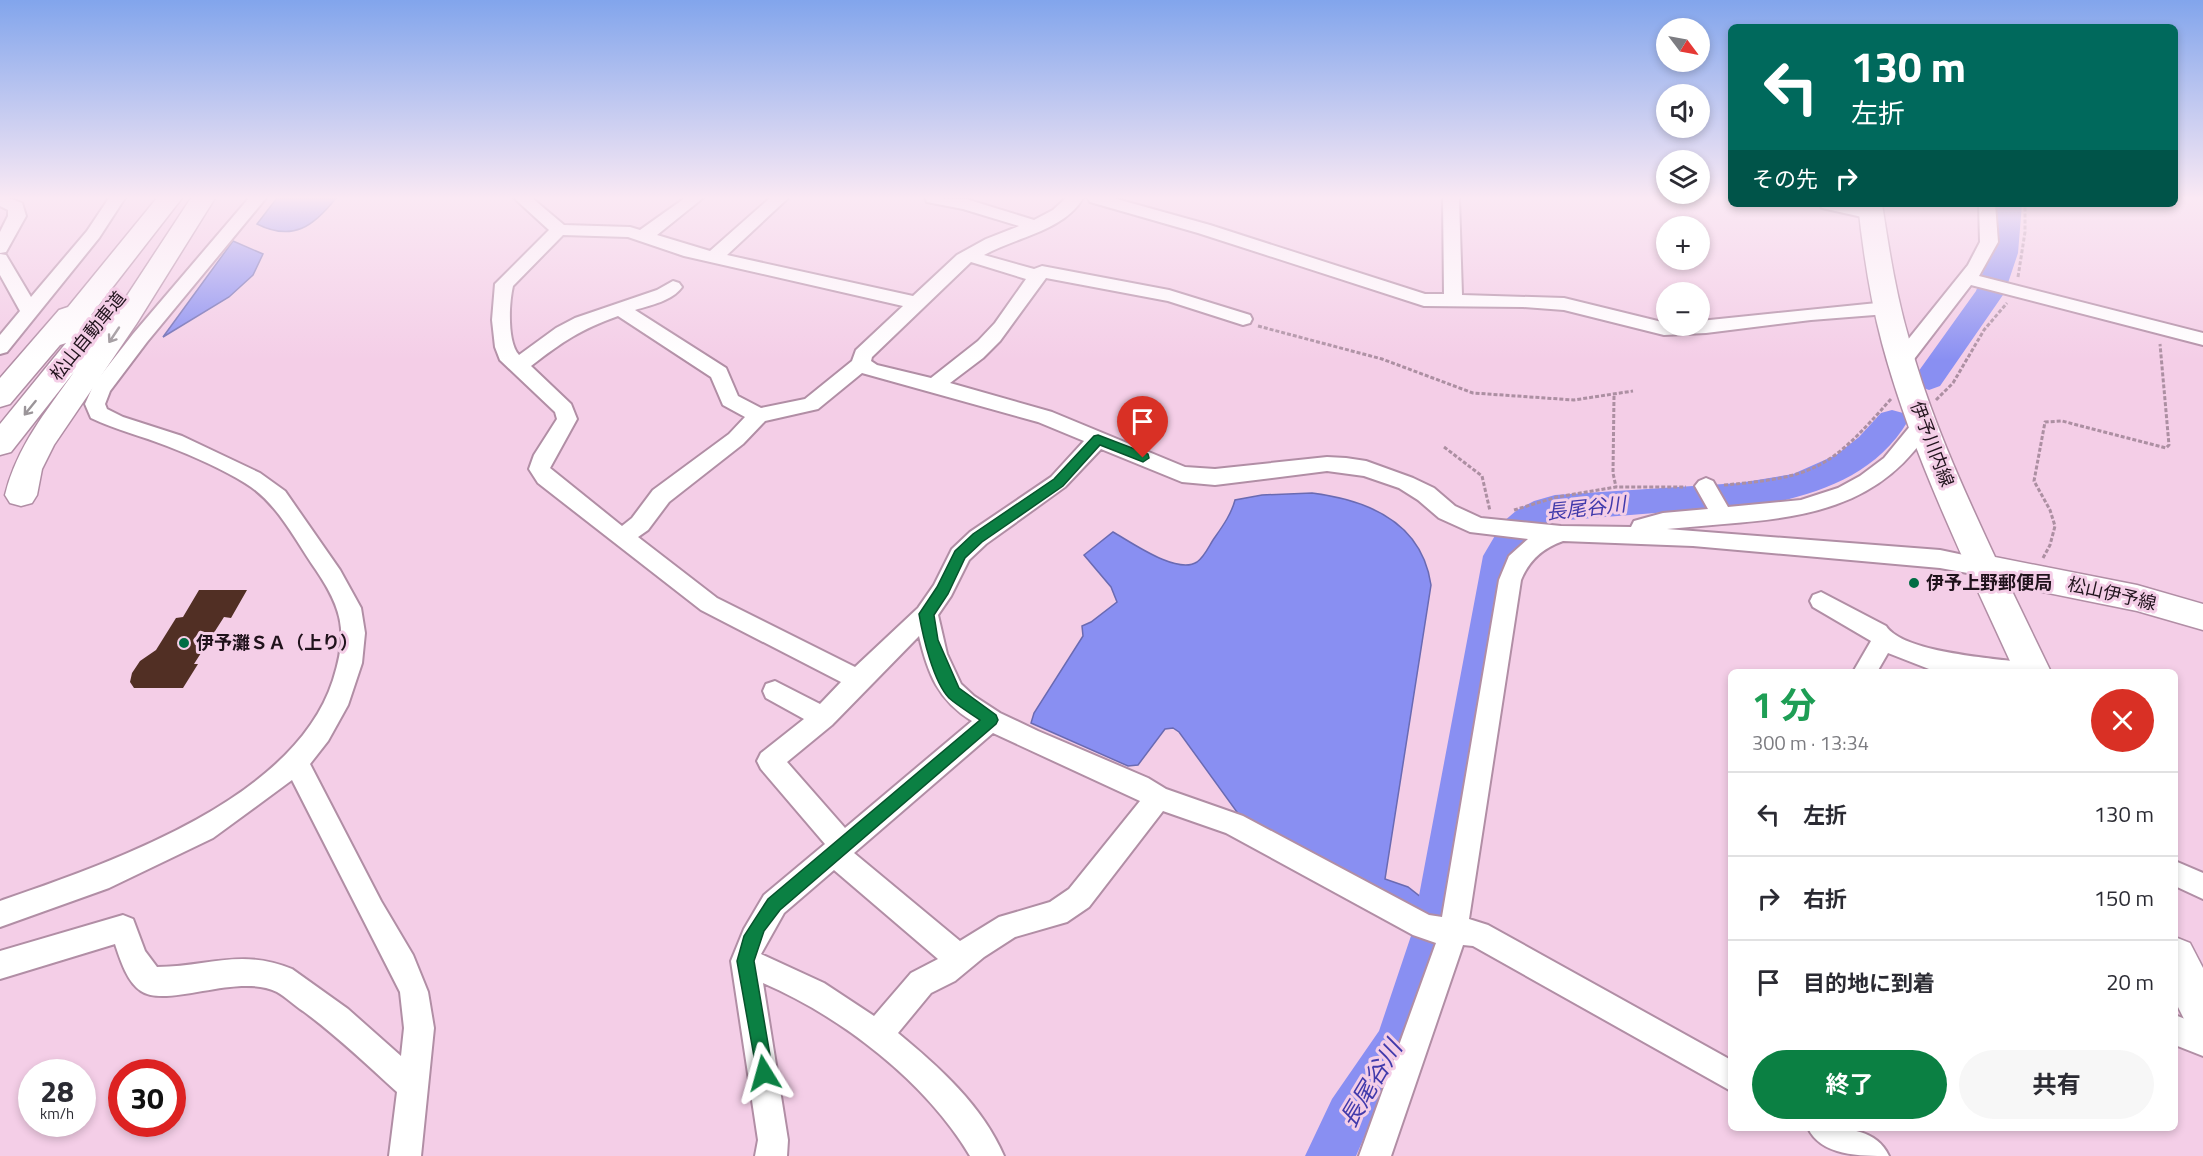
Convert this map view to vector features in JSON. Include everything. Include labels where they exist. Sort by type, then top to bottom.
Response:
[{"type":"main road","name":"松山自動車道","points":[[0,409],[127,252]]},
{"type":"main road","name":"松山自動車道","points":[[0,444],[153,252]]},
{"type":"main road","points":[[21,495],[27,469],[41,441],[127,317],[169,252]]},
{"type":"main road","name":"伊予川内線","points":[[1878,252],[1887,308],[1901,362],[1920,417],[1984,567],[2032,669]]},
{"type":"main road","points":[[0,397],[66,320],[108,276]]},
{"type":"main road","name":"松山伊予線","points":[[1984,567],[2137,598],[2203,617]]},
{"type":"main road","points":[[2178,963],[2203,1012]]},
{"type":"street","points":[[0,348],[78,252]]},
{"type":"street","points":[[0,914],[99,879],[204,830],[259,792],[296,762],[319,733],[339,698],[350,663],[353,633],[350,608],[332,576],[277,497],[254,478],[175,441],[117,422],[98,413],[94,404],[101,389],[140,338],[213,252]]},
{"type":"street","points":[[537,252],[504,284],[501,296],[507,355],[564,409],[567,419],[562,431],[542,458],[539,469],[545,478],[709,604],[858,680]]},
{"type":"street","points":[[690,252],[916,303]]},
{"type":"street","points":[[713,258],[720,252]]},
{"type":"street","points":[[623,537],[640,524],[661,496],[736,439],[758,416],[811,404],[861,364],[863,355],[916,303],[969,256],[977,252]]},
{"type":"street","points":[[1275,252],[1418,298],[1564,304],[1664,329],[1706,327],[1811,314],[1887,308]]},
{"type":"street","points":[[1452,252],[1453,301]]},
{"type":"street","points":[[1901,362],[1973,280],[1976,267],[1984,252]]},
{"type":"street","points":[[969,256],[1037,276]]},
{"type":"street","points":[[0,259],[30,311]]},
{"type":"street","points":[[934,386],[975,355],[1005,323],[1042,272],[1131,286],[1208,306],[1243,319]]},
{"type":"street","points":[[1973,280],[2203,339]]},
{"type":"street","points":[[518,366],[563,332],[619,308],[657,297],[673,287]]},
{"type":"street","points":[[619,308],[719,373],[730,399],[758,416]]},
{"type":"street","points":[[861,364],[871,370],[1045,417],[1182,474],[1197,477],[1328,464],[1366,469],[1406,483],[1461,520],[1495,527],[1563,533],[1693,538],[1929,558],[1984,567]]},
{"type":"street","points":[[1626,536],[1646,525],[1812,507],[1857,489],[1892,461],[1920,417]]},
{"type":"street","points":[[960,959],[839,850],[770,762],[823,718],[858,680],[926,614],[943,590],[960,555],[978,538],[1058,483],[1098,439]]},
{"type":"street","points":[[1706,486],[1722,515]]},
{"type":"street","points":[[1376,1156],[1453,932],[1510,580],[1517,562],[1529,550],[1542,540],[1563,533]]},
{"type":"street","points":[[1821,601],[1878,633],[1883,640],[1955,668],[1971,669]]},
{"type":"street","points":[[926,614],[940,668],[953,693],[991,720],[1029,739],[1139,786],[1158,798],[1234,824],[1423,927],[1439,932],[1466,931],[1478,934],[1728,1074]]},
{"type":"street","points":[[1867,669],[1883,640]]},
{"type":"street","points":[[775,692],[823,718]]},
{"type":"street","points":[[771,1156],[771,1129],[746,961],[750,942],[774,904],[991,720]]},
{"type":"street","points":[[296,762],[371,910],[403,965],[414,992],[419,1028],[405,1156]]},
{"type":"street","points":[[877,1036],[921,983],[945,971],[1009,926],[1057,913],[1079,898],[1158,798]]},
{"type":"street","points":[[2178,874],[2203,886]]},
{"type":"street","points":[[0,965],[123,928],[134,959],[150,981],[179,981],[218,973],[251,972],[282,979],[338,1019],[413,1086]]},
{"type":"street","points":[[746,961],[777,973],[856,1020],[877,1036],[947,1097],[969,1123],[988,1156]]},
{"type":"street","points":[[2178,1031],[2203,1041]]},
{"type":"street","points":[[1828,1131],[1873,1156]]},
{"type":"path","points":[[1920,417],[1948,392],[1971,358],[1991,321],[2009,302],[2021,252]]},
{"type":"path","points":[[1243,319],[1270,331],[1382,360],[1473,393],[1566,400],[1614,396],[1633,391]]},
{"type":"path","points":[[2043,578],[2043,558],[2053,539],[2056,526],[2054,516],[2034,481],[2045,422],[2062,421],[2166,448],[2169,445],[2159,328]]},
{"type":"path","points":[[1614,396],[1613,473],[1616,487]]},
{"type":"path","points":[[1444,447],[1480,471],[1487,489],[1495,527]]},
{"type":"water","points":[[225,252],[263,254],[253,275],[229,297],[163,337]]},
{"type":"water","points":[[1312,493],[1353,502],[1389,518],[1404,530],[1416,545],[1426,564],[1431,585],[1385,879],[1408,887],[1426,901],[1443,908],[1441,917],[1430,917],[1235,817],[1237,812],[1179,732],[1173,728],[1165,729],[1138,765],[1128,766],[1031,723],[1034,713],[1083,636],[1082,626],[1117,602],[1111,587],[1084,555],[1113,532],[1154,556],[1188,565],[1197,562],[1204,555],[1226,521],[1235,500],[1262,495]]},
{"type":"building","name":"伊予灘ＳＡ（上り）","points":[[199,590],[247,590],[231,618],[224,617],[194,664],[198,664],[183,688],[134,688],[130,682],[132,673],[140,661],[156,650],[176,618],[183,617]]},
{"type":"waterway","name":"長尾谷川","points":[[1929,379],[1990,292],[2004,252]]},
{"type":"waterway","name":"長尾谷川","points":[[1437,917],[1501,556],[1515,531],[1537,514],[1555,508],[1739,495],[1796,486],[1823,477],[1848,464],[1871,445],[1892,421]]},
{"type":"waterway","name":"長尾谷川","points":[[1330,1156],[1349,1116],[1398,1044],[1430,942]]},
{"type":"place","name":"伊予上野郵便局","points":[[1914,583]]},
{"type":"place","name":"伊予灘ＳＡ（上り）","points":[[184,643]]},
{"type":"route","points":[[764,1073],[746,961],[750,942],[758,926],[774,904],[991,720],[953,693],[940,668],[926,614],[943,590],[960,555],[978,538],[1058,483],[1098,439],[1143,458]]}]
